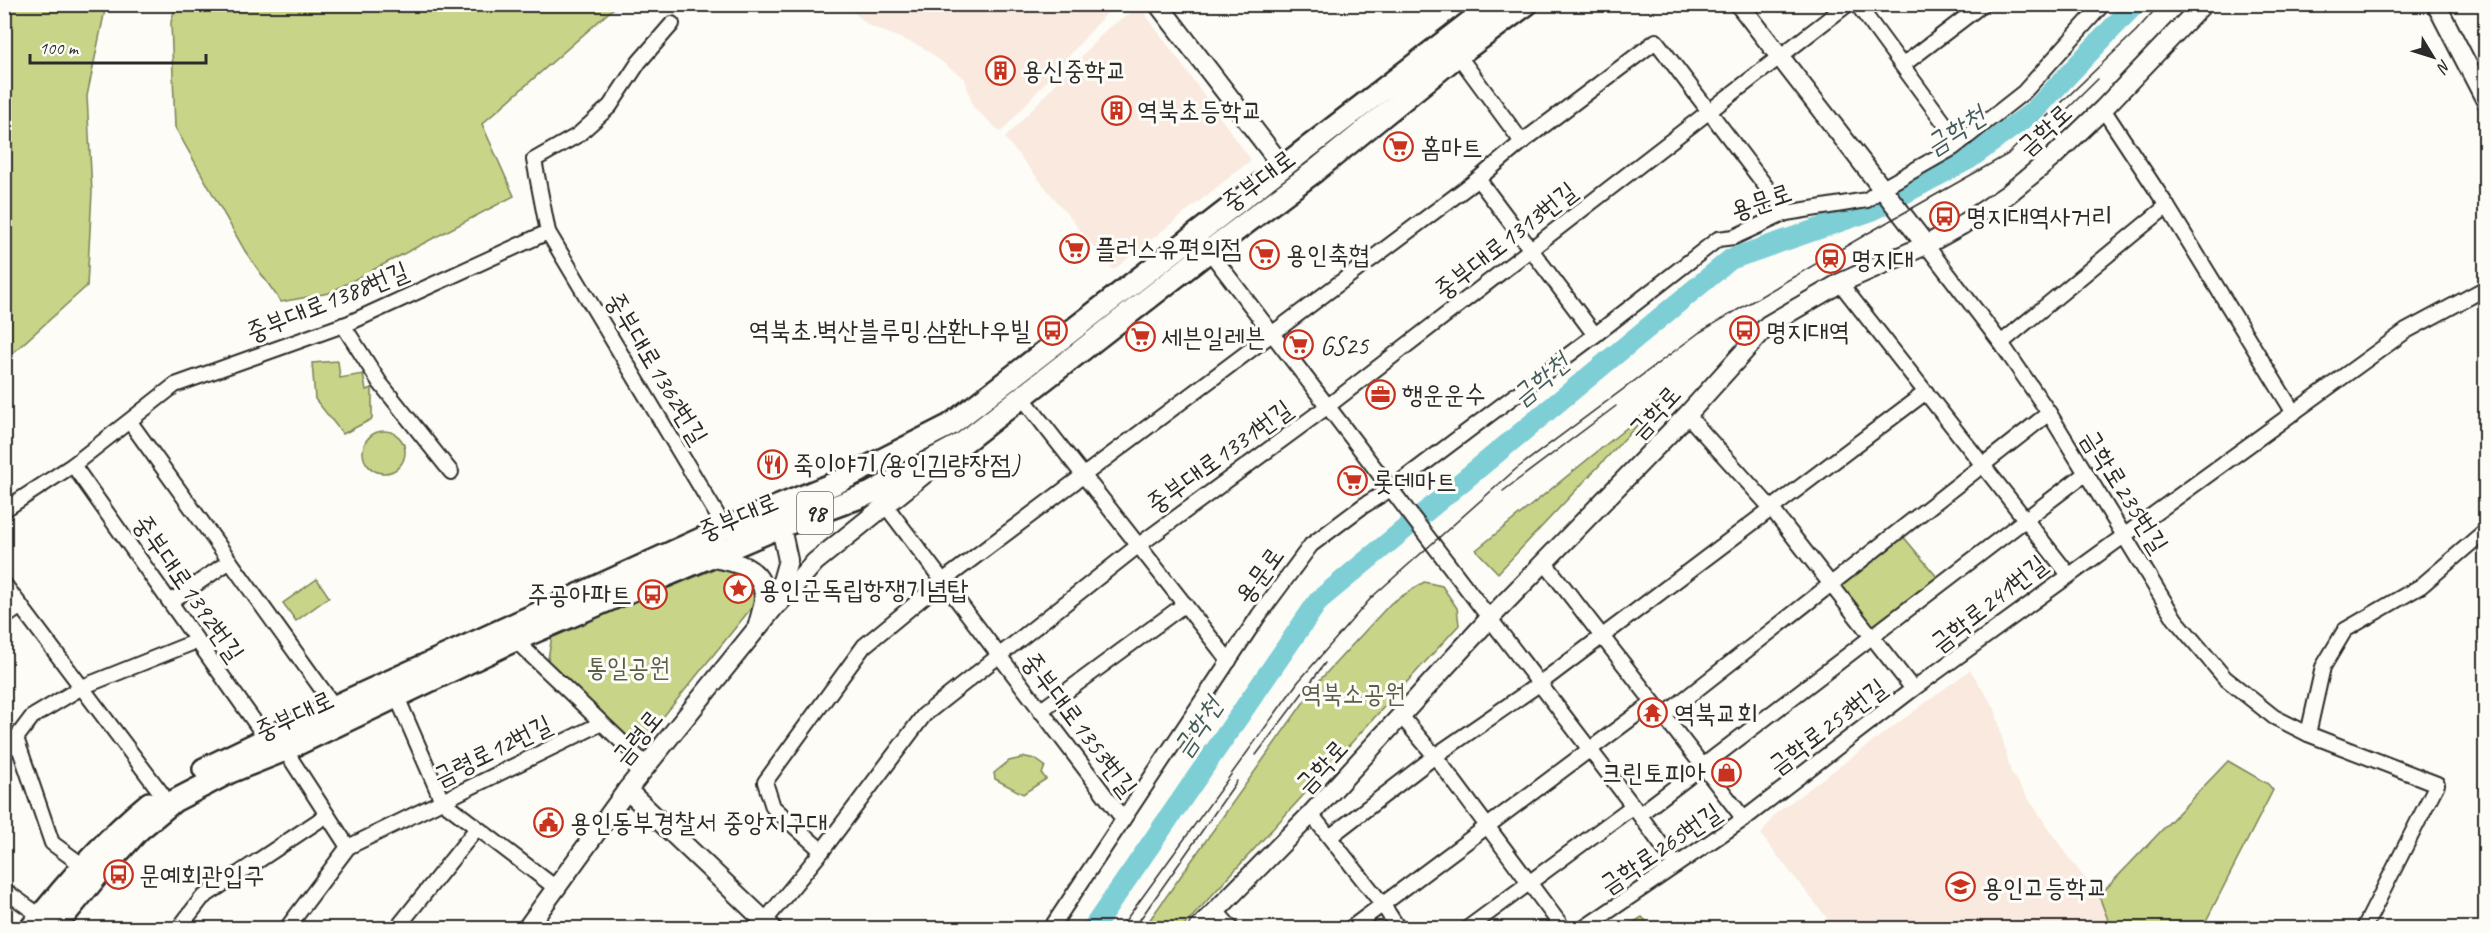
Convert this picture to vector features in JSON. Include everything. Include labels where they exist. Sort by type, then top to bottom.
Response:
[{"type":"main road","points":[[1158,4],[1282,166]]},
{"type":"main road","name":"중부대로","points":[[47,926],[139,830],[174,801],[230,772],[285,750],[515,640],[707,558],[838,482],[950,425],[1492,4]]},
{"type":"main road","name":"중부대로","points":[[47,926],[82,865],[116,830],[162,794],[209,766],[334,706],[725,528],[871,493],[963,443],[1209,250],[1315,171],[1458,55],[1527,4]]},
{"type":"main road","points":[[1739,4],[1921,239]]},
{"type":"main road","name":"금학로","points":[[1199,928],[1311,814],[1490,618],[1687,415],[1768,325],[1921,239],[1962,225],[2008,194],[2053,157],[2103,109],[2203,4]]},
{"type":"main road","points":[[2436,4],[2486,101]]},
{"type":"main road","points":[[775,606],[815,562],[963,443]]},
{"type":"main road","name":"금령로","points":[[527,928],[646,765],[775,606],[788,560],[779,516]]},
{"type":"main road","points":[[707,558],[737,561],[757,574],[764,596],[758,628]]},
{"type":"main road","points":[[627,790],[765,926]]},
{"type":"street","name":"중부대로1313번길","points":[[1328,406],[1848,4]]},
{"type":"street","points":[[1857,4],[1959,143]]},
{"type":"street","points":[[1903,65],[1983,4]]},
{"type":"street","name":"용문로","points":[[1051,928],[1259,615],[1311,545],[1363,506],[1392,489],[1718,239],[1734,237],[1786,213],[1867,200],[1959,143],[2024,92],[2103,4]]},
{"type":"street","name":"중부대로1362번길","points":[[672,24],[639,62],[610,106],[578,135],[534,160],[548,232],[725,528]]},
{"type":"street","points":[[822,851],[773,807],[765,782],[864,646],[944,580],[1478,179],[1522,142],[1656,41],[1786,213]]},
{"type":"street","points":[[1458,55],[1522,142]]},
{"type":"street","points":[[2103,109],[2168,206],[2294,413]]},
{"type":"street","points":[[1478,179],[1595,335]]},
{"type":"street","points":[[2001,343],[2168,206]]},
{"type":"street","name":"중부대로1388번길","points":[[4,510],[73,465],[175,384],[343,325],[548,232]]},
{"type":"street","name":"금학로235번길","points":[[1921,239],[2001,343],[2049,413],[2175,619],[2225,678],[2274,717],[2308,734],[2436,784],[2364,928]]},
{"type":"street","name":"중부대로1331번길","points":[[1209,250],[1676,865]]},
{"type":"street","name":"금학로241번길","points":[[1840,283],[2069,575],[1913,689]]},
{"type":"street","points":[[2069,575],[2406,331],[2486,288]]},
{"type":"street","points":[[343,325],[380,383],[451,472]]},
{"type":"street","points":[[1331,836],[1435,756],[1539,684],[1926,392]]},
{"type":"street","points":[[1022,397],[1229,661]]},
{"type":"street","name":"중부대로1331번길","points":[[1000,657],[1139,545],[1328,406]]},
{"type":"street","points":[[1664,716],[2049,413]]},
{"type":"street","name":"금학로253번길","points":[[1687,415],[1771,508],[1913,689],[1744,819]]},
{"type":"street","points":[[130,422],[334,706]]},
{"type":"street","name":"중부대로1392번길","points":[[73,465],[266,738]]},
{"type":"street","points":[[2025,519],[2086,473]]},
{"type":"street","name":"중부대로1353번길","points":[[886,506],[1123,819]]},
{"type":"street","name":"금학로241번길","points":[[1872,637],[2025,519]]},
{"type":"street","points":[[2308,734],[2323,667],[2345,630],[2421,586],[2486,530]]},
{"type":"street","points":[[170,602],[230,561]]},
{"type":"street","name":"금학로265번길","points":[[1545,563],[1744,819],[1584,928]]},
{"type":"street","points":[[4,584],[162,794]]},
{"type":"street","points":[[1040,711],[1185,604]]},
{"type":"street","points":[[4,618],[21,606]]},
{"type":"street","name":"금학로253번길","points":[[1468,928],[1529,883],[1702,766],[1872,637]]},
{"type":"street","points":[[515,640],[646,765]]},
{"type":"street","points":[[4,754],[32,717],[82,687],[197,641]]},
{"type":"street","name":"중부대로1353번길","points":[[765,926],[924,715],[1000,657]]},
{"type":"street","points":[[397,697],[442,801],[556,888]]},
{"type":"street","points":[[1352,928],[1652,703]]},
{"type":"street","points":[[1402,717],[1435,756],[1563,928]]},
{"type":"street","name":"금령로12번길","points":[[287,928],[348,848],[602,723]]},
{"type":"street","points":[[16,738],[52,843],[82,865]]},
{"type":"street","points":[[285,750],[348,848]]},
{"type":"street","points":[[1311,814],[1331,836],[1398,928]]},
{"type":"street","points":[[179,928],[202,898],[327,815]]},
{"type":"street","points":[[397,928],[477,828]]},
{"type":"street","points":[[4,890],[47,926]]},
{"type":"street","points":[[1215,910],[1231,928]]},
{"type":"shaded area","points":[[846,5],[1114,5],[1001,132],[973,107],[965,79],[922,47],[868,25]]},
{"type":"shaded area","points":[[1140,7],[1251,160],[1113,270],[1005,138],[1108,28]]},
{"type":"shaded area","points":[[1970,670],[1995,709],[2011,773],[2068,857],[2099,896],[2111,928],[1835,928],[1761,835],[1775,814]]},
{"type":"green space","points":[[5,4],[106,5],[87,96],[92,192],[87,286],[5,360]]},
{"type":"green space","points":[[176,4],[617,5],[482,124],[514,196],[329,293],[281,302],[245,251],[175,127],[171,22]]},
{"type":"green space","points":[[338,361],[340,378],[363,374],[366,390],[372,388],[372,419],[343,434],[315,399],[312,363]]},
{"type":"green space","points":[[1661,400],[1498,573],[1476,550]]},
{"type":"green space","points":[[384,431],[399,437],[405,452],[399,467],[384,473],[369,467],[363,452],[369,437]]},
{"type":"green space","points":[[1902,535],[1937,577],[1873,629],[1839,586]]},
{"type":"green space","name":"통일공원","points":[[724,565],[742,568],[754,583],[757,601],[634,753],[546,670],[552,636]]},
{"type":"green space","points":[[317,579],[329,597],[296,621],[283,603]]},
{"type":"green space","name":"역북소공원","points":[[1424,582],[1442,586],[1457,608],[1459,625],[1182,928],[1144,928],[1318,682],[1391,603]]},
{"type":"green space","points":[[1026,757],[1035,759],[1045,766],[1042,774],[1046,779],[1023,794],[995,779],[994,773],[1009,761]]},
{"type":"green space","points":[[2228,761],[2268,784],[2273,790],[2204,925],[2206,928],[2111,928],[2099,896]]},
{"type":"green space","points":[[1642,917],[1653,928],[1624,928]]},
{"type":"waterway","name":"금학천","points":[[1093,928],[1319,600],[1731,259],[1873,210],[1969,159],[2034,111],[2135,4]]},
{"type":"tram line","points":[[1120,928],[1298,682],[1372,597],[1516,469],[1700,332],[2008,154],[2136,31],[2160,4]]},
{"type":"tram line","points":[[2045,131],[2098,79]]},
{"type":"tram line","points":[[1503,491],[1616,406]]},
{"type":"tram line","points":[[1256,755],[1325,663]]},
{"type":"tram line","points":[[1134,928],[1237,781]]},
{"type":"place","name":"용신중학교","points":[[1001,70]]},
{"type":"place","name":"역북초등학교","points":[[1116,110]]},
{"type":"place","name":"홈마트","points":[[1399,147]]},
{"type":"place","name":"명지대역사거리","points":[[1945,216]]},
{"type":"place","name":"플러스유편의점","points":[[1074,248]]},
{"type":"place","name":"용인축협","points":[[1265,254]]},
{"type":"place","name":"명지대","points":[[1830,259]]},
{"type":"place","name":"역북초.벽산블루밍.삼환나우빌","points":[[1052,330]]},
{"type":"place","name":"명지대역","points":[[1745,331]]},
{"type":"place","name":"세븐일레븐","points":[[1140,337]]},
{"type":"place","name":"GS25","points":[[1299,345]]},
{"type":"place","name":"행운운수","points":[[1381,394]]},
{"type":"place","name":"죽이야기(용인김량장점)","points":[[772,464]]},
{"type":"place","name":"롯데마트","points":[[1352,481]]},
{"type":"place","name":"용인군독립항쟁기념탑","points":[[738,589]]},
{"type":"place","name":"주공아파트","points":[[653,594]]},
{"type":"place","name":"역북교회","points":[[1653,713]]},
{"type":"place","name":"크린토피아","points":[[1727,772]]},
{"type":"place","name":"용인동부경찰서 중앙지구대","points":[[549,822]]},
{"type":"place","name":"문예회관입구","points":[[118,875]]},
{"type":"place","name":"용인고등학교","points":[[1961,887]]}]
